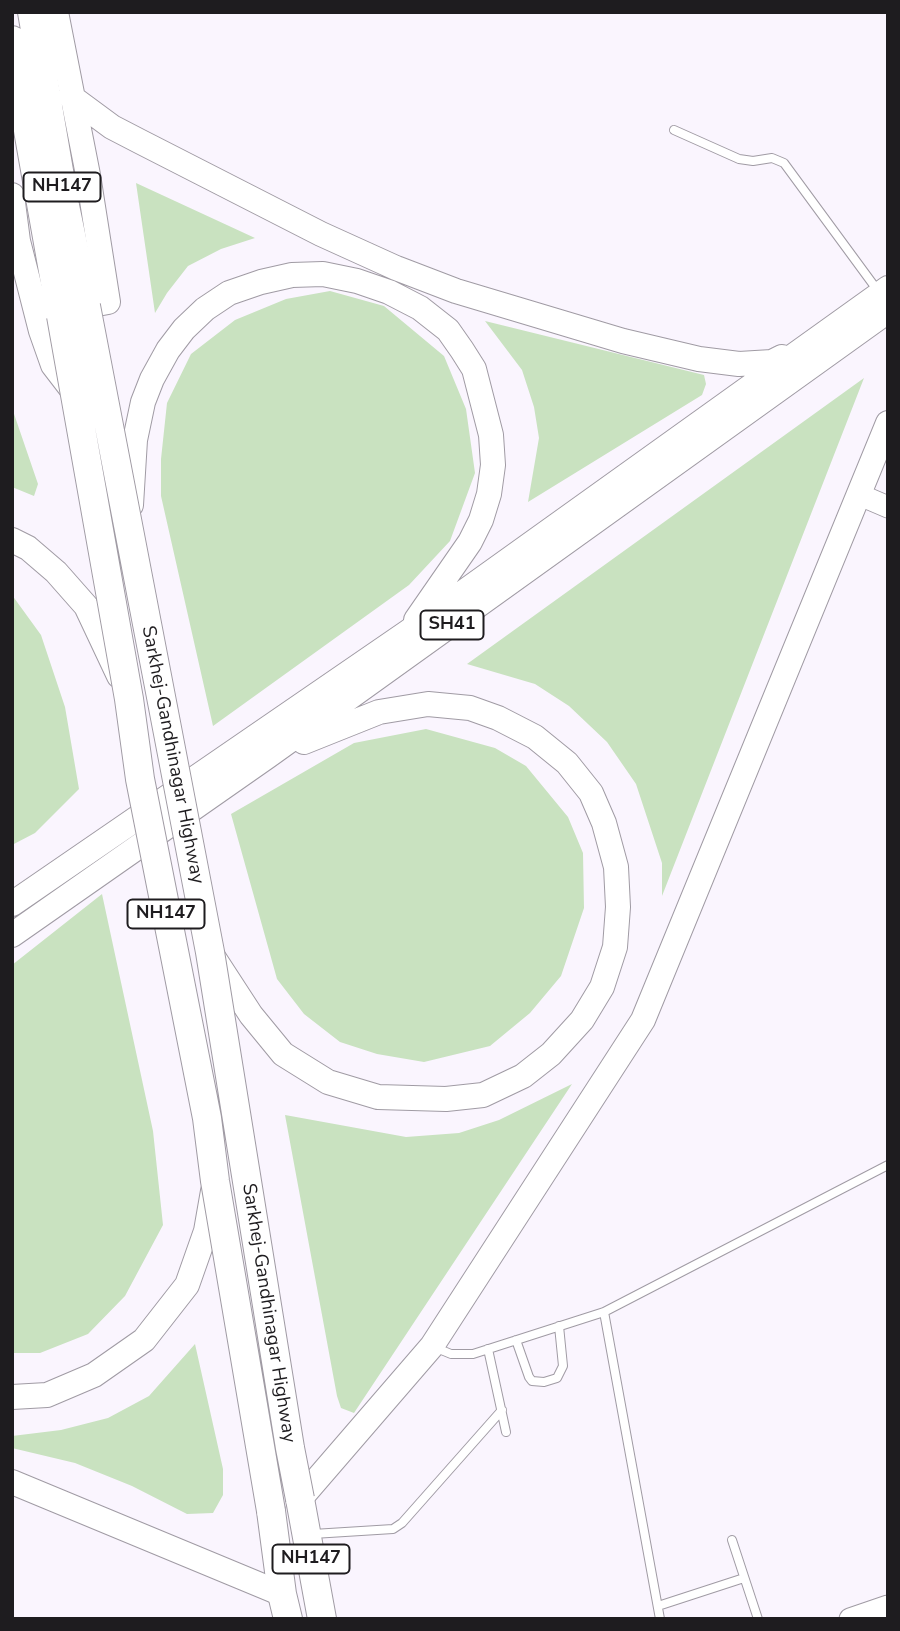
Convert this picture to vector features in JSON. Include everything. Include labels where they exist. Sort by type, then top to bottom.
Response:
[{"type":"highway","name":"Sarkhej-Gandhinagar Highway","points":[[32,12],[30,69],[73,311],[130,532],[210,952],[300,1499]]},
{"type":"highway","name":"Sarkhej-Gandhinagar Highway","points":[[12,40],[30,69]]},
{"type":"highway","name":"Sarkhej-Gandhinagar Highway","points":[[73,311],[73,391],[129,699],[140,779],[207,1118],[285,1607]]},
{"type":"highway","name":"NH147","points":[[300,1499],[322,1619]]},
{"type":"main road","points":[[55,12],[88,175],[107,302],[73,311]]},
{"type":"main road","points":[[71,96],[113,127],[321,234],[396,268],[456,291],[623,341],[699,359],[738,364],[772,362],[806,344]]},
{"type":"main road","points":[[12,195],[19,241],[41,331],[53,365],[73,391]]},
{"type":"main road","points":[[130,532],[135,440],[143,401],[162,360],[184,329],[205,309],[229,293],[261,282],[292,275],[323,274],[358,281],[420,308],[448,330],[474,369],[491,435],[493,465],[489,494],[481,520],[470,542],[408,632]]},
{"type":"main road","name":"SH41","points":[[12,904],[408,632],[806,344],[885,297]]},
{"type":"main road","name":"SH41","points":[[12,935],[268,756],[885,297]]},
{"type":"main road","points":[[300,1499],[432,1346],[643,1020],[888,423]]},
{"type":"main road","points":[[12,540],[27,548],[56,572],[86,606],[129,699]]},
{"type":"main road","points":[[210,952],[251,1015],[284,1054],[328,1082],[378,1097],[446,1099],[483,1095],[523,1076],[551,1054],[582,1020],[602,988],[615,947],[618,907],[616,867],[604,823],[591,793],[567,763],[536,737],[498,718],[470,708],[428,704],[379,712],[268,756]]},
{"type":"main road","points":[[12,883],[73,862]]},
{"type":"main road","points":[[12,1397],[47,1395],[94,1375],[144,1340],[187,1285],[206,1231],[215,1181]]},
{"type":"main road","points":[[12,1482],[285,1607]]},
{"type":"street","points":[[860,495],[888,507]]},
{"type":"street","points":[[316,1589],[332,1619]]},
{"type":"street","points":[[850,1619],[888,1606]]},
{"type":"lane","points":[[674,130],[739,159],[753,161],[772,158],[785,163],[885,297]]},
{"type":"lane","points":[[432,1346],[451,1354],[462,1355],[604,1312],[888,1166]]},
{"type":"lane","points":[[604,1312],[660,1619]]},
{"type":"lane","points":[[516,1340],[528,1377],[532,1381],[544,1382],[557,1378],[564,1366],[559,1326]]},
{"type":"lane","points":[[488,1349],[506,1432]]},
{"type":"lane","points":[[306,1534],[393,1530],[502,1410]]},
{"type":"lane","points":[[732,1540],[758,1619]]},
{"type":"lane","points":[[658,1606],[744,1577]]},
{"type":"green space","points":[[136,183],[255,238],[221,249],[188,266],[155,313]]},
{"type":"green space","points":[[330,291],[384,306],[444,356],[466,409],[475,473],[450,541],[409,585],[213,726],[161,496],[161,459],[167,403],[191,354],[235,320],[286,299]]},
{"type":"green space","points":[[485,321],[704,375],[706,384],[702,395],[528,502],[539,438],[534,407],[522,370]]},
{"type":"green space","points":[[864,378],[662,896],[662,863],[636,784],[607,742],[569,706],[535,684],[467,664]]},
{"type":"green space","points":[[12,408],[38,484],[34,496],[12,487]]},
{"type":"green space","points":[[12,595],[41,635],[65,707],[79,789],[35,833],[12,845]]},
{"type":"green space","points":[[426,729],[495,748],[526,766],[568,817],[583,853],[584,908],[561,976],[530,1013],[490,1046],[424,1062],[377,1054],[340,1042],[304,1014],[277,979],[231,814],[354,743]]},
{"type":"green space","points":[[102,894],[153,1131],[163,1225],[125,1296],[88,1334],[40,1353],[12,1353],[12,965]]},
{"type":"green space","points":[[572,1084],[354,1413],[341,1408],[285,1115],[406,1137],[459,1133],[499,1120]]},
{"type":"green space","points":[[195,1344],[223,1469],[223,1495],[213,1513],[187,1514],[132,1486],[75,1463],[12,1448],[12,1436],[61,1430],[108,1418],[149,1396]]}]
